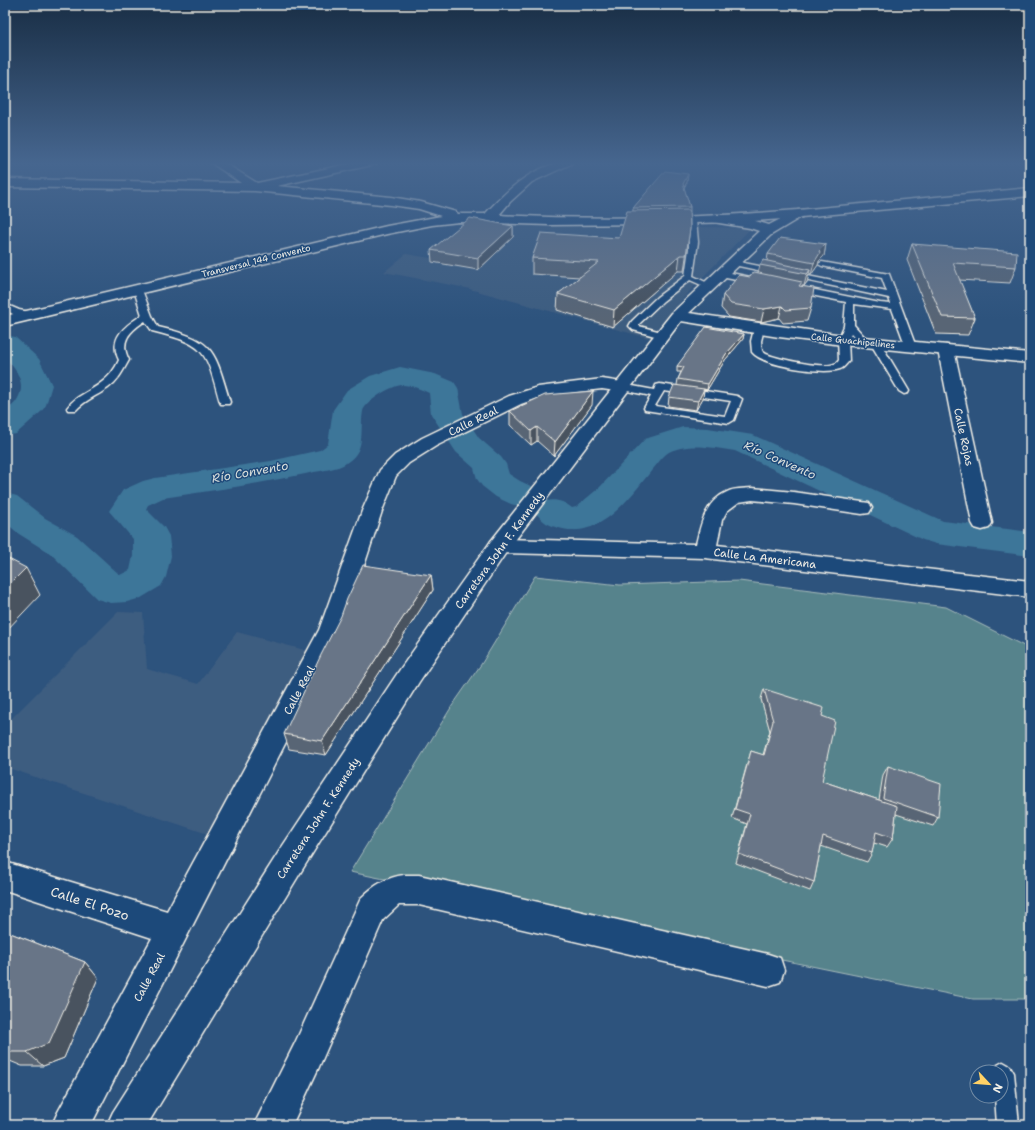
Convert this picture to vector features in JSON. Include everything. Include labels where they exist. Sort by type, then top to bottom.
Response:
[{"type":"street","points":[[424,223],[428,220],[430,216],[429,215]]},
{"type":"street","points":[[452,215],[459,218]]},
{"type":"street","points":[[488,219],[492,215]]},
{"type":"street","name":"Transversal 144 Convento","points":[[5,321],[424,223],[459,218],[535,221],[692,220],[786,215]]},
{"type":"street","name":"Carretera John F. Kennedy","points":[[126,1125],[291,860],[410,675],[500,546],[662,335],[713,275],[766,232],[797,215]]},
{"type":"street","points":[[717,219],[752,224],[764,228],[766,232]]},
{"type":"street","name":"Calle Guachipelines","points":[[677,316],[759,329],[846,333],[870,343],[1030,358]]},
{"type":"street","name":"Calle Rojas","points":[[946,350],[982,523]]},
{"type":"street","name":"Calle Real","points":[[71,1125],[330,630],[387,474],[402,459],[429,442],[515,400],[538,392],[577,387],[602,384],[622,387]]},
{"type":"street","points":[[705,551],[712,520],[719,507],[734,496],[752,494],[794,498],[862,508]]},
{"type":"street","name":"Calle La Americana","points":[[500,546],[705,551],[1030,589]]},
{"type":"street","name":"Calle El Pozo","points":[[5,876],[174,929]]},
{"type":"street","points":[[273,1125],[307,1055],[372,909],[382,897],[392,891],[405,889],[419,890],[768,970]]},
{"type":"lane","points":[[692,220],[694,231],[694,249],[713,275],[880,306],[896,307]]},
{"type":"lane","points":[[822,264],[886,276],[911,347]]},
{"type":"lane","points":[[662,335],[636,328],[634,326],[635,323],[660,299],[713,275],[892,296]]},
{"type":"lane","points":[[138,290],[147,316],[155,329],[184,337],[204,348],[217,373],[225,402]]},
{"type":"lane","points":[[759,329],[756,342],[757,352],[765,357],[805,366],[839,367],[844,361],[850,300]]},
{"type":"lane","points":[[5,307],[16,312],[31,315]]},
{"type":"lane","points":[[72,408],[77,401],[110,382],[120,370],[124,360],[120,352],[122,336],[133,325],[147,316]]},
{"type":"lane","points":[[870,343],[904,391]]},
{"type":"lane","points":[[622,387],[657,394]]},
{"type":"lane","points":[[660,387],[737,399],[729,420],[649,408],[657,394],[660,387]]},
{"type":"lane","points":[[1006,1104],[1008,1125]]},
{"type":"shaded area","points":[[472,220],[525,224],[751,228],[697,283],[648,338],[466,288],[384,272],[406,254],[430,258]]},
{"type":"shaded area","points":[[118,612],[143,613],[147,669],[198,684],[237,632],[312,652],[211,835],[5,767],[5,725]]},
{"type":"green space","points":[[535,576],[620,585],[739,581],[946,607],[1030,649],[1030,999],[973,999],[350,872],[452,706],[482,663]],"holes":[[[761,699],[818,790],[878,810],[936,793],[892,812],[887,847],[871,841],[819,845],[736,863],[747,824],[732,818],[748,760],[761,764],[770,731]]]},
{"type":"building","points":[[626,215],[689,215],[690,229],[686,255],[680,255],[614,310],[558,294],[599,262],[532,258],[541,233],[619,238]]},
{"type":"building","points":[[470,218],[513,226],[478,258],[431,250]]},
{"type":"building","points":[[780,238],[826,244],[819,251],[820,253],[814,263],[768,254]]},
{"type":"building","points":[[912,244],[1017,252],[1016,267],[953,263],[975,318],[942,317]]},
{"type":"building","points":[[763,260],[810,270],[807,274],[760,265]]},
{"type":"building","points":[[754,272],[802,282],[799,286],[814,288],[811,308],[786,310],[782,306],[764,309],[731,304],[723,295],[739,275],[750,277]]},
{"type":"building","points":[[706,327],[744,334],[726,354],[708,384],[678,379],[684,367],[677,366]]},
{"type":"building","points":[[674,385],[704,389],[698,401],[669,397]]},
{"type":"building","points":[[593,391],[555,442],[537,427],[531,431],[510,411],[545,395]]},
{"type":"building","points":[[5,557],[26,568],[5,589]]},
{"type":"building","points":[[363,565],[431,575],[322,741],[284,734],[341,616],[347,599]]},
{"type":"building","points":[[764,689],[824,708],[822,716],[835,721],[822,781],[897,806],[893,838],[876,832],[872,853],[823,836],[814,882],[739,854],[750,814],[735,809],[751,751],[764,755],[773,721]]},
{"type":"building","points":[[888,766],[941,784],[938,817],[883,798]]},
{"type":"building","points":[[5,931],[85,962],[49,1043],[27,1052],[5,1052]]},
{"type":"waterway","name":"Río Convento","points":[[5,343],[29,365],[37,385],[31,405],[5,427]]},
{"type":"waterway","name":"Río Convento","points":[[5,504],[32,526],[64,545],[111,589],[127,588],[147,577],[152,556],[151,536],[127,511],[135,498],[155,489],[271,471],[331,458],[344,448],[348,410],[358,396],[380,382],[400,376],[425,380],[443,388],[447,414],[467,445],[489,464],[494,479],[508,489],[523,496]]},
{"type":"waterway","name":"Río Convento","points":[[552,510],[560,517],[573,520],[589,515],[612,495],[656,446],[683,437],[708,438],[742,442],[936,532],[1030,544]]}]
